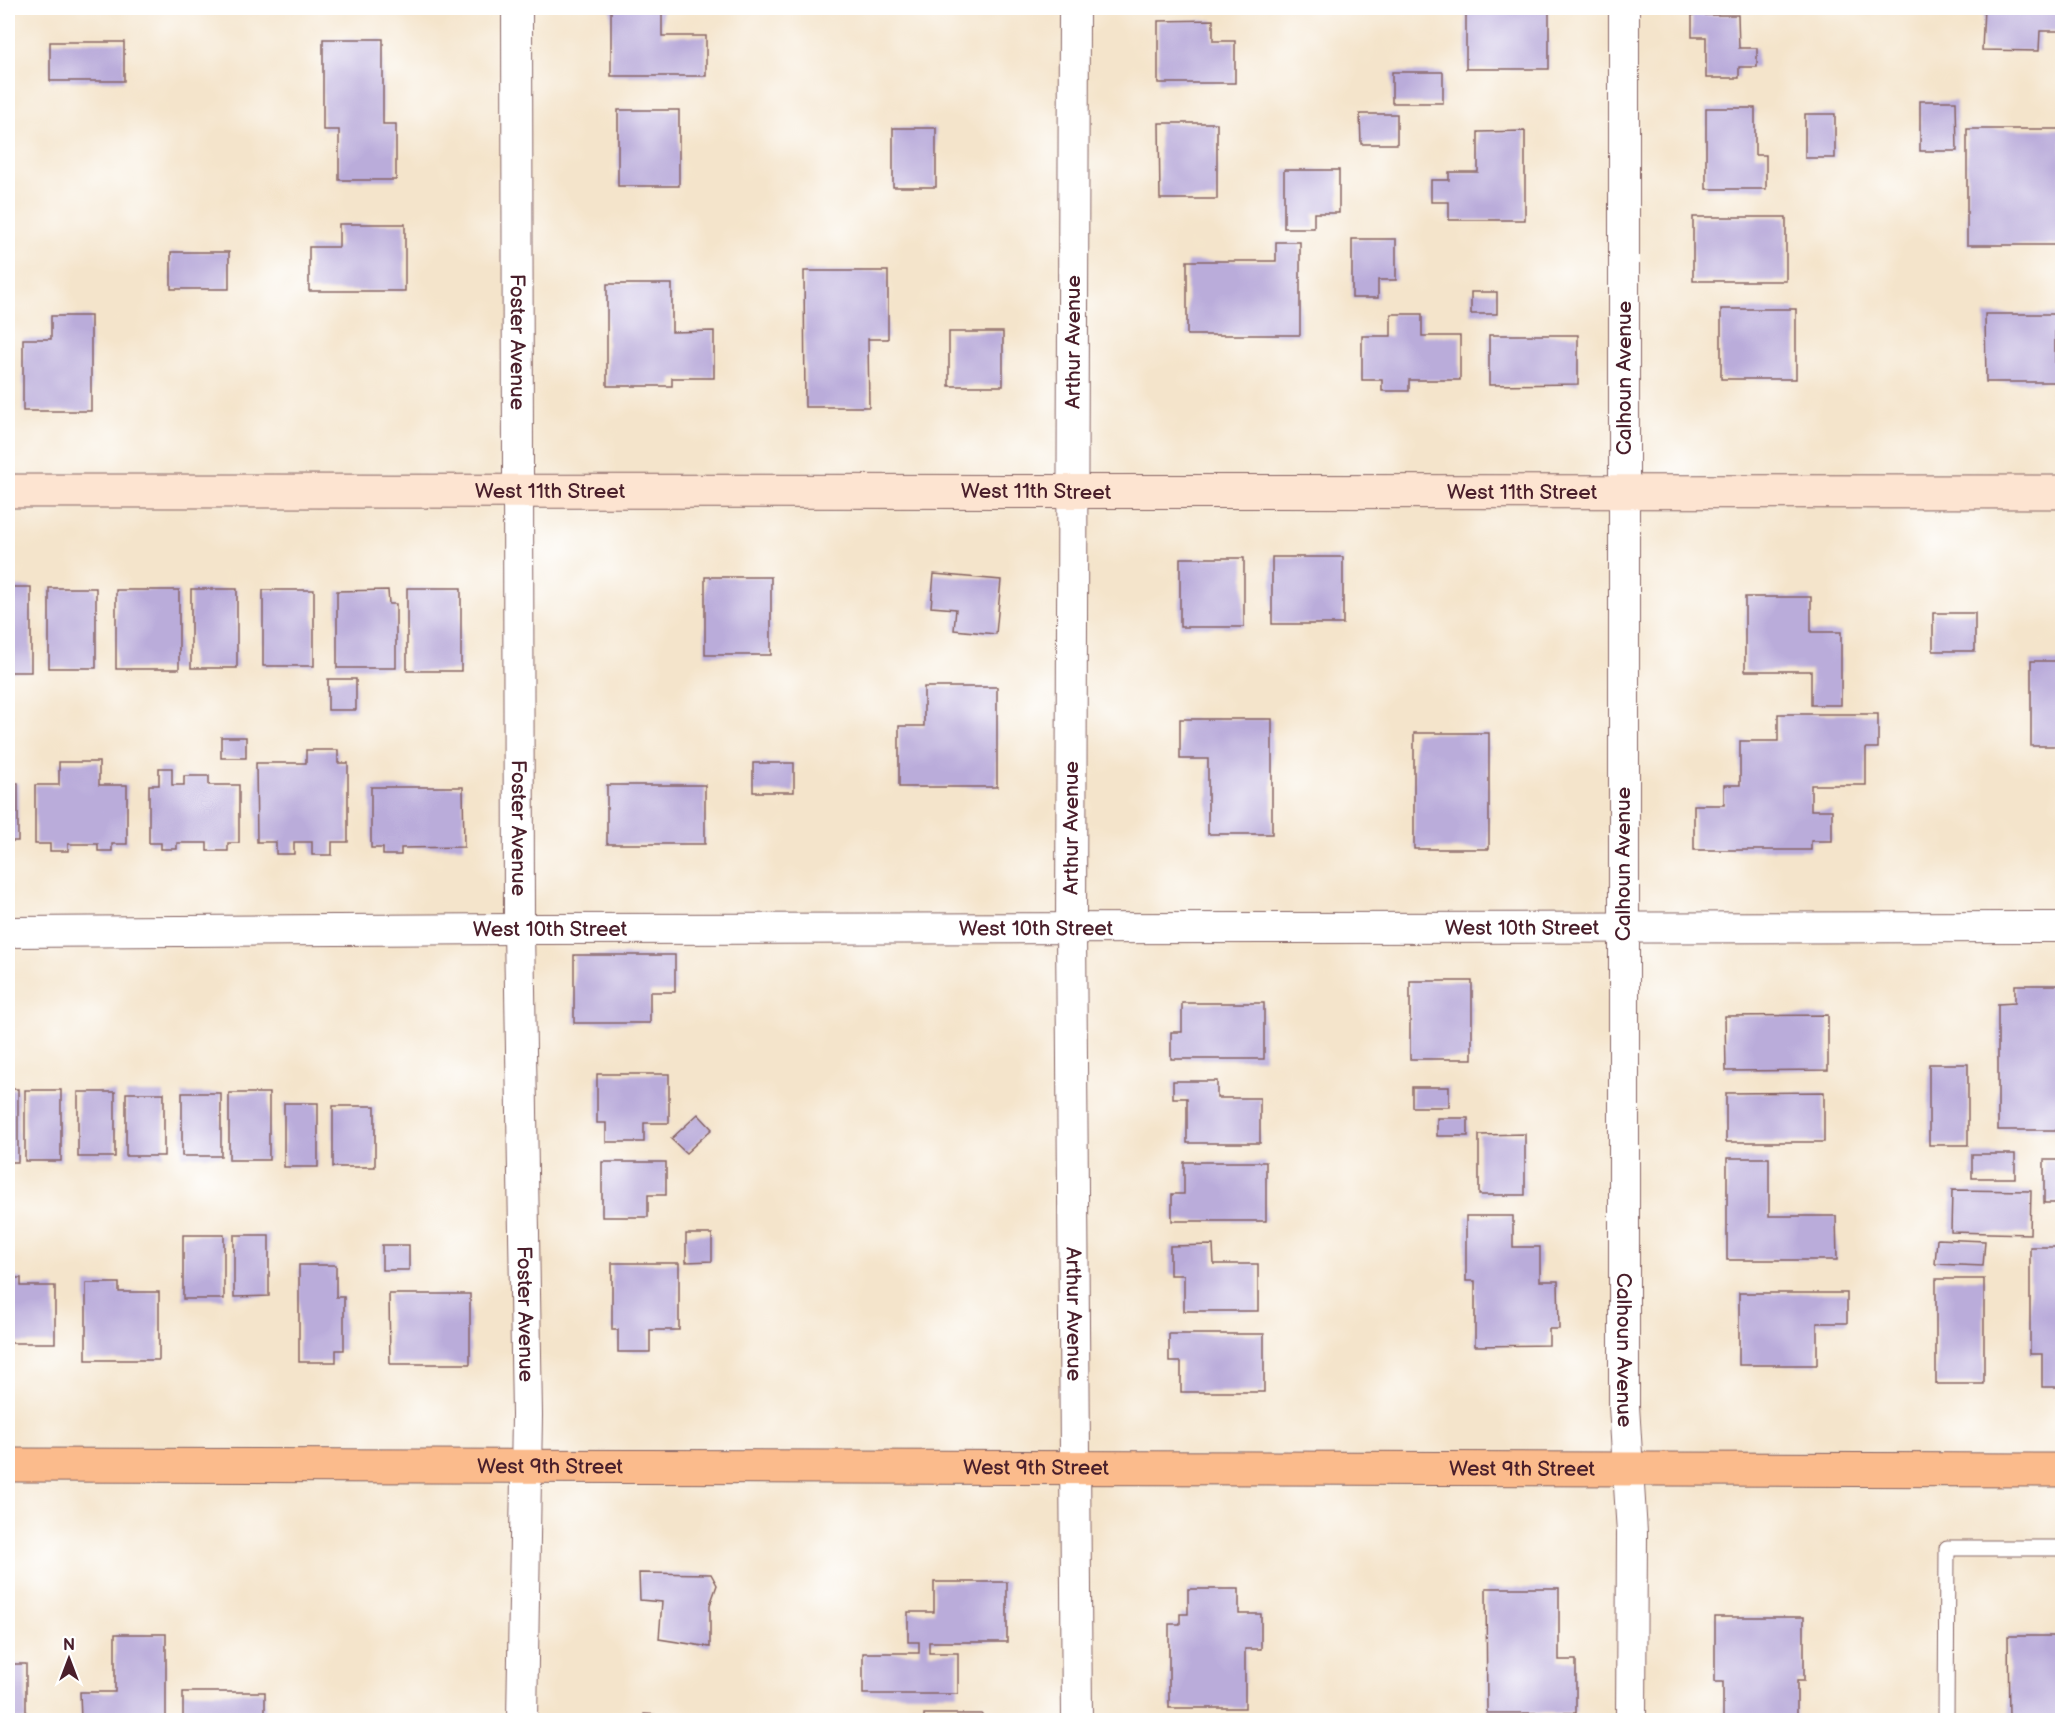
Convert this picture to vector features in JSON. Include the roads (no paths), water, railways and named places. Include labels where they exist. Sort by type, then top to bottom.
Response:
[{"type":"main road","name":"West 11th Street","points":[[8,491],[2062,492]]},
{"type":"main road","name":"West 9th Street","points":[[8,1465],[2062,1470]]},
{"type":"street","name":"Foster Avenue","points":[[517,8],[519,929],[526,1466],[522,1720]]},
{"type":"street","name":"Arthur Avenue","points":[[1074,8],[1071,928],[1077,1720]]},
{"type":"street","name":"Calhoun Avenue","points":[[1624,8],[1622,927],[1624,1394],[1632,1533],[1631,1720]]},
{"type":"street","name":"West 10th Street","points":[[8,932],[2062,927]]},
{"type":"lane","points":[[1946,1720],[1947,1548],[2062,1548]]}]
